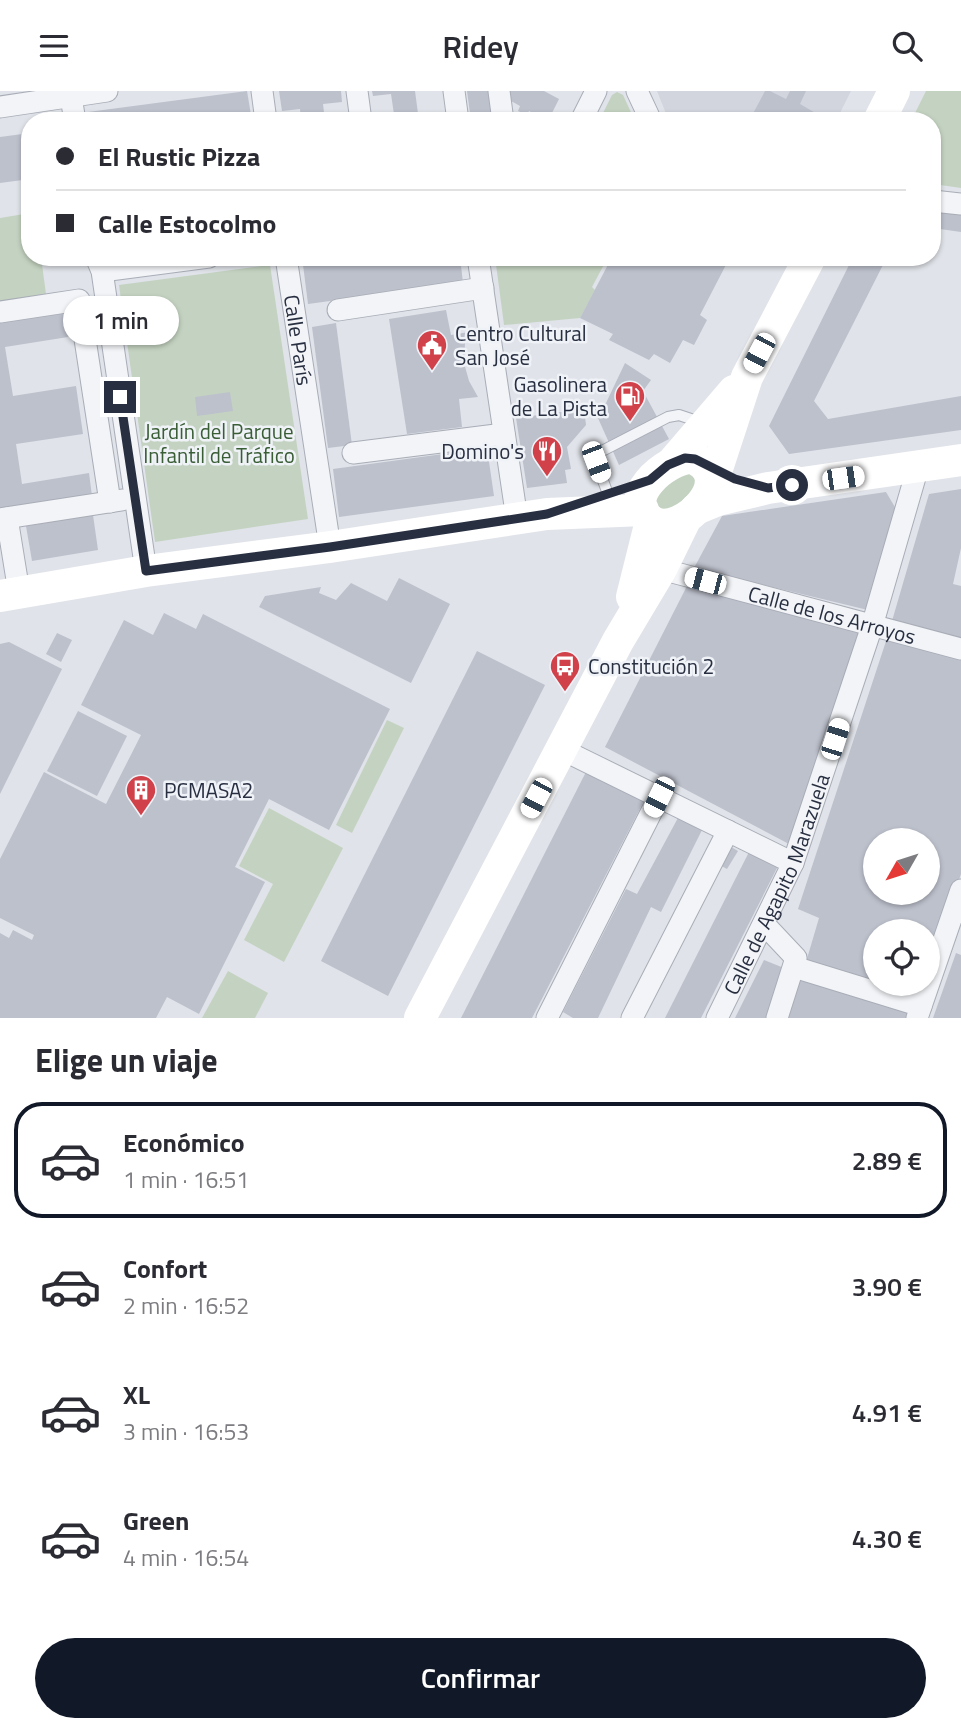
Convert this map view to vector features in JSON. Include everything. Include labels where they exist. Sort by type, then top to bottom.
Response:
[{"type":"main road","points":[[884,112],[894,91]]},
{"type":"main road","points":[[421,1018],[623,632],[651,564],[716,431],[805,266]]},
{"type":"main road","points":[[606,503],[647,516],[659,524],[667,524],[691,484],[716,431]]},
{"type":"main road","points":[[716,431],[735,465],[750,481],[763,487]]},
{"type":"main road","points":[[10,594],[146,571],[330,547],[532,516],[691,484],[718,500],[763,487],[961,460]]},
{"type":"main road","points":[[651,564],[647,516],[641,497],[644,489],[735,479],[763,487]]},
{"type":"main road","points":[[606,503],[633,529],[651,564]]},
{"type":"street","points":[[0,107],[70,93],[107,91]]},
{"type":"street","points":[[262,91],[265,112]]},
{"type":"street","points":[[357,91],[360,112]]},
{"type":"street","points":[[454,91],[457,112]]},
{"type":"street","points":[[499,91],[502,112]]},
{"type":"street","points":[[637,91],[647,112]]},
{"type":"street","points":[[70,93],[73,112]]},
{"type":"street","points":[[584,112],[590,93]]},
{"type":"street","points":[[941,202],[961,204]]},
{"type":"street","points":[[99,266],[146,571]]},
{"type":"street","name":"Calle París","points":[[287,266],[330,547]]},
{"type":"street","points":[[479,266],[504,433],[532,516]]},
{"type":"street","points":[[338,310],[483,288]]},
{"type":"street","points":[[0,312],[79,300],[110,502]]},
{"type":"street","points":[[353,453],[504,433]]},
{"type":"street","name":"Calle de Agapito Marazuela","points":[[717,1018],[793,863],[872,626],[918,467]]},
{"type":"street","points":[[10,594],[4,518],[136,498]]},
{"type":"street","name":"Calle de los Arroyos","points":[[651,564],[961,649]]},
{"type":"street","points":[[561,749],[793,863]]},
{"type":"street","points":[[547,1018],[659,797]]},
{"type":"street","points":[[632,1018],[728,831]]},
{"type":"street","points":[[794,967],[919,1012],[953,939],[961,890]]},
{"type":"street","points":[[764,924],[796,958],[777,1018]]},
{"type":"lane","points":[[606,503],[596,462],[602,451],[668,417],[679,415],[716,431]]},
{"type":"shaded area","points":[[657,91],[851,91],[840,112],[665,112]]},
{"type":"green space","points":[[926,91],[961,91],[961,188],[941,185],[941,112],[916,112]]},
{"type":"green space","points":[[617,92],[623,95],[631,112],[604,112],[612,95]]},
{"type":"green space","points":[[21,214],[21,266],[42,266],[46,294],[0,302],[0,218]]},
{"type":"green space","name":"Jardín del Parque Infantil de Tráfico","points":[[270,266],[308,519],[155,542],[119,285]]},
{"type":"green space","points":[[496,266],[603,266],[592,287],[595,290],[580,318],[504,325]]},
{"type":"green space","points":[[690,473],[697,476],[694,497],[665,512],[656,504],[657,497],[672,478]]},
{"type":"green space","points":[[387,720],[404,728],[352,833],[336,825]]},
{"type":"green space","points":[[269,808],[343,848],[284,962],[244,940],[273,884],[239,866]]},
{"type":"green space","points":[[228,971],[268,993],[255,1018],[202,1018]]},
{"type":"building","points":[[247,91],[250,112],[88,112]]},
{"type":"building","points":[[279,91],[341,91],[342,102],[323,104],[324,112],[300,112],[300,109],[282,111]]},
{"type":"building","points":[[372,91],[415,91],[418,112],[394,112],[391,94],[373,96]]},
{"type":"building","points":[[467,91],[490,91],[494,112],[470,112]]},
{"type":"building","points":[[504,91],[544,91],[559,99],[552,112],[520,112],[518,111],[520,106],[502,96]]},
{"type":"building","points":[[765,91],[786,99],[790,91],[806,91],[800,104],[814,112],[754,112]]},
{"type":"building","points":[[21,134],[21,180],[0,183],[0,137]]},
{"type":"building","points":[[941,208],[961,211],[961,232],[941,229]]},
{"type":"building","points":[[303,266],[461,266],[463,283],[308,304]]},
{"type":"building","points":[[607,266],[725,266],[700,315],[707,320],[694,345],[683,340],[670,363],[654,354],[649,360],[609,340],[613,334],[580,318]]},
{"type":"building","points":[[849,266],[882,266],[814,401],[828,419],[961,396],[961,430],[789,454],[769,426]]},
{"type":"building","name":"Centro Cultural San José","points":[[446,310],[451,335],[469,332],[465,343],[464,363],[469,381],[478,397],[459,399],[462,427],[407,434],[389,319]]},
{"type":"building","points":[[65,313],[68,337],[5,347],[13,396],[76,386],[83,434],[16,444],[22,484],[89,473],[92,496],[0,509],[0,322]]},
{"type":"building","points":[[336,323],[352,445],[328,448],[312,327]]},
{"type":"building","name":"Gasolinera de La Pista","points":[[625,363],[651,380],[643,391],[669,439],[619,465],[593,407],[606,403]]},
{"type":"building","points":[[230,392],[233,411],[197,416],[195,397]]},
{"type":"building","points":[[584,409],[586,425],[567,447],[571,469],[565,470],[567,483],[527,488],[516,418]]},
{"type":"building","points":[[487,448],[494,496],[339,517],[333,469]]},
{"type":"building","points":[[961,489],[961,548],[953,584],[961,586],[961,639],[892,621],[929,494]]},
{"type":"building","points":[[886,492],[899,514],[868,610],[694,568],[722,516]]},
{"type":"building","points":[[93,515],[98,550],[32,561],[26,526]]},
{"type":"building","points":[[399,578],[450,604],[411,683],[259,607],[265,596],[321,587],[319,593],[336,600],[351,583],[387,601]]},
{"type":"building","points":[[689,582],[864,629],[789,844],[605,747]]},
{"type":"building","name":"PCMASA2","points":[[164,613],[196,629],[203,614],[390,709],[329,830],[269,799],[235,867],[265,882],[199,1014],[167,997],[156,1018],[0,1018],[0,933],[9,938],[13,930],[32,940],[34,935],[0,918],[0,859],[44,772],[106,804],[141,735],[81,705],[124,620],[153,635]]},
{"type":"building","points":[[889,632],[961,652],[961,874],[940,934],[940,919],[863,919],[863,981],[806,962],[819,918],[798,909]]},
{"type":"building","points":[[57,633],[72,640],[61,662],[46,654]]},
{"type":"building","points":[[9,642],[62,669],[0,794],[0,644]]},
{"type":"building","points":[[477,651],[545,685],[388,996],[321,961]]},
{"type":"building","points":[[78,711],[127,736],[97,796],[47,771]]},
{"type":"building","points":[[589,766],[646,797],[532,1018],[461,1018]]},
{"type":"building","points":[[679,816],[703,828],[661,912],[651,907],[598,1018],[573,1018],[563,1012],[626,889],[637,894]]},
{"type":"building","points":[[726,844],[738,851],[727,869],[716,863]]},
{"type":"building","points":[[749,852],[778,866],[701,1018],[665,1018]]},
{"type":"building","points":[[956,953],[961,955],[961,1018],[933,1018]]},
{"type":"building","points":[[764,960],[789,970],[772,1018],[735,1018]]},
{"type":"building","points":[[801,978],[913,1009],[910,1018],[786,1018]]},
{"type":"place","name":"Centro Cultural San José","points":[[432,372]]},
{"type":"place","name":"Gasolinera de La Pista","points":[[630,423]]},
{"type":"place","name":"Domino's","points":[[547,478]]},
{"type":"place","name":"Constitución 2","points":[[565,693]]},
{"type":"place","name":"PCMASA2","points":[[141,817]]},
{"type":"route","points":[[120,397],[146,571],[330,547],[547,514],[650,480],[668,465],[685,458],[695,459],[735,479],[768,488],[792,485]]}]
